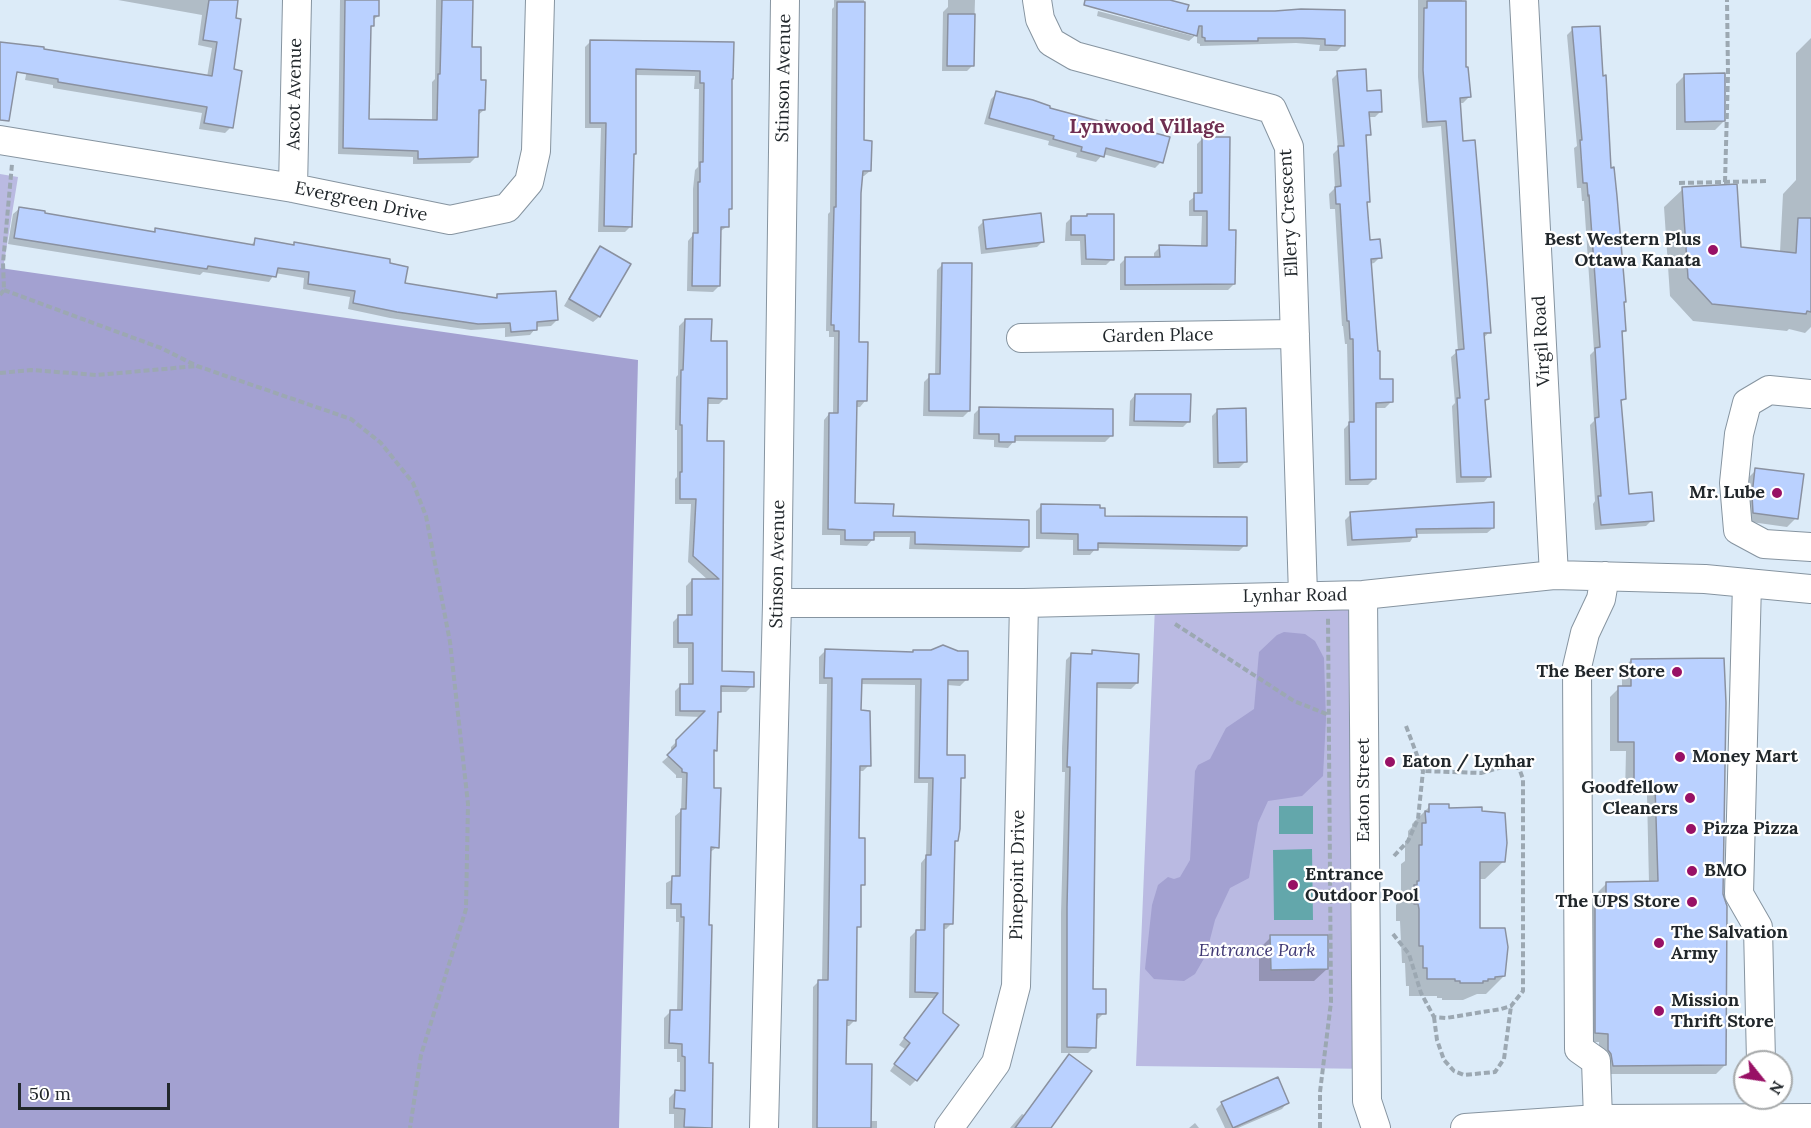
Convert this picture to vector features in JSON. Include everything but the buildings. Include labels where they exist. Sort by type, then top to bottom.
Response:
[{"type":"street","name":"Ascot Avenue","points":[[293,188],[297,0]]},
{"type":"street","name":"Evergreen Drive","points":[[7,142],[293,188],[450,220],[507,208],[529,182],[537,151],[540,0]]},
{"type":"street","name":"Stinson Avenue","points":[[764,1128],[777,603],[785,0]]},
{"type":"street","name":"Ellery Crescent","points":[[1037,0],[1041,19],[1051,42],[1075,56],[1272,109],[1289,147],[1295,334],[1315,595]]},
{"type":"street","name":"Virgil Road","points":[[1524,0],[1554,575]]},
{"type":"street","name":"Garden Place","points":[[1021,338],[1295,334]]},
{"type":"street","points":[[1811,394],[1769,390],[1747,403],[1738,434],[1734,483],[1738,530],[1764,544],[1811,547]]},
{"type":"street","name":"Lynhar Road","points":[[777,603],[1024,603],[1363,595],[1554,575],[1705,579],[1811,590]]},
{"type":"street","points":[[1598,1119],[1596,1061],[1579,1049],[1577,667],[1585,633],[1601,599],[1605,576]]},
{"type":"street","points":[[1747,583],[1739,894],[1758,927],[1761,1050]]},
{"type":"street","name":"Eaton Street","points":[[1363,595],[1367,1101],[1376,1128]]},
{"type":"street","name":"Pinepoint Drive","points":[[949,1128],[996,1063],[1016,986],[1024,603]]},
{"type":"street","points":[[1465,1128],[1598,1119],[1649,1120],[1736,1110]]},
{"type":"street","points":[[1775,1110],[1811,1118]]},
{"type":"path","points":[[1725,182],[1728,74],[1727,0]]},
{"type":"path","points":[[0,296],[4,290],[7,142]]},
{"type":"path","points":[[1679,183],[1767,181]]},
{"type":"path","points":[[4,290],[161,348],[197,366],[351,419],[381,443],[413,483],[426,516],[450,642],[468,804],[466,909],[421,1055],[410,1128]]},
{"type":"path","points":[[0,373],[31,370],[97,375],[197,366]]},
{"type":"path","points":[[1315,595],[1329,715],[1331,1002],[1320,1092],[1320,1128]]},
{"type":"path","points":[[1162,600],[1176,625],[1294,701],[1329,715]]},
{"type":"path","points":[[1394,856],[1408,841],[1418,819],[1423,771],[1406,726]]},
{"type":"path","points":[[1393,934],[1409,954],[1420,993],[1434,1017],[1437,1040],[1444,1060],[1454,1071],[1464,1075],[1495,1072],[1504,1059],[1511,1006],[1522,991],[1523,779],[1519,768],[1509,765],[1481,773],[1423,771]]},
{"type":"path","points":[[1434,1017],[1446,1018],[1511,1006]]},
{"type":"green space","points":[[0,174],[18,177],[3,269],[0,268]]},
{"type":"green space","name":"Entrance Park","points":[[1372,604],[1375,1069],[1136,1066],[1155,606]]},
{"type":"shaded area","points":[[0,268],[638,360],[619,1128],[0,1128]]},
{"type":"shaded area","points":[[1284,632],[1305,634],[1315,641],[1324,658],[1326,719],[1323,776],[1302,796],[1268,801],[1258,823],[1249,878],[1230,888],[1215,920],[1206,955],[1195,974],[1184,981],[1154,979],[1145,969],[1152,905],[1158,885],[1168,877],[1174,879],[1180,877],[1190,860],[1195,771],[1198,765],[1210,759],[1226,728],[1254,709],[1259,652],[1277,635]]},
{"type":"shaded area","points":[[1279,806],[1313,806],[1313,834],[1279,834]]},
{"type":"shaded area","name":"Entrance Outdoor Pool","points":[[1312,849],[1313,920],[1274,920],[1273,850]]},
{"type":"place","name":"Best Western Plus Ottawa Kanata","points":[[1713,250]]},
{"type":"place","name":"Mr. Lube","points":[[1777,493]]},
{"type":"place","name":"The Beer Store","points":[[1677,672]]},
{"type":"place","name":"Money Mart","points":[[1680,757]]},
{"type":"place","name":"Eaton / Lynhar","points":[[1390,762]]},
{"type":"place","name":"Goodfellow Cleaners","points":[[1690,798]]},
{"type":"place","name":"Pizza Pizza","points":[[1691,829]]},
{"type":"place","name":"BMO","points":[[1692,871]]},
{"type":"place","name":"Entrance Outdoor Pool","points":[[1293,885]]},
{"type":"place","name":"The UPS Store","points":[[1692,902]]},
{"type":"place","name":"The Salvation Army","points":[[1659,943]]},
{"type":"place","name":"Mission Thrift Store","points":[[1659,1011]]},
{"type":"district","name":"Lynwood Village","points":[[1147,127]]}]
